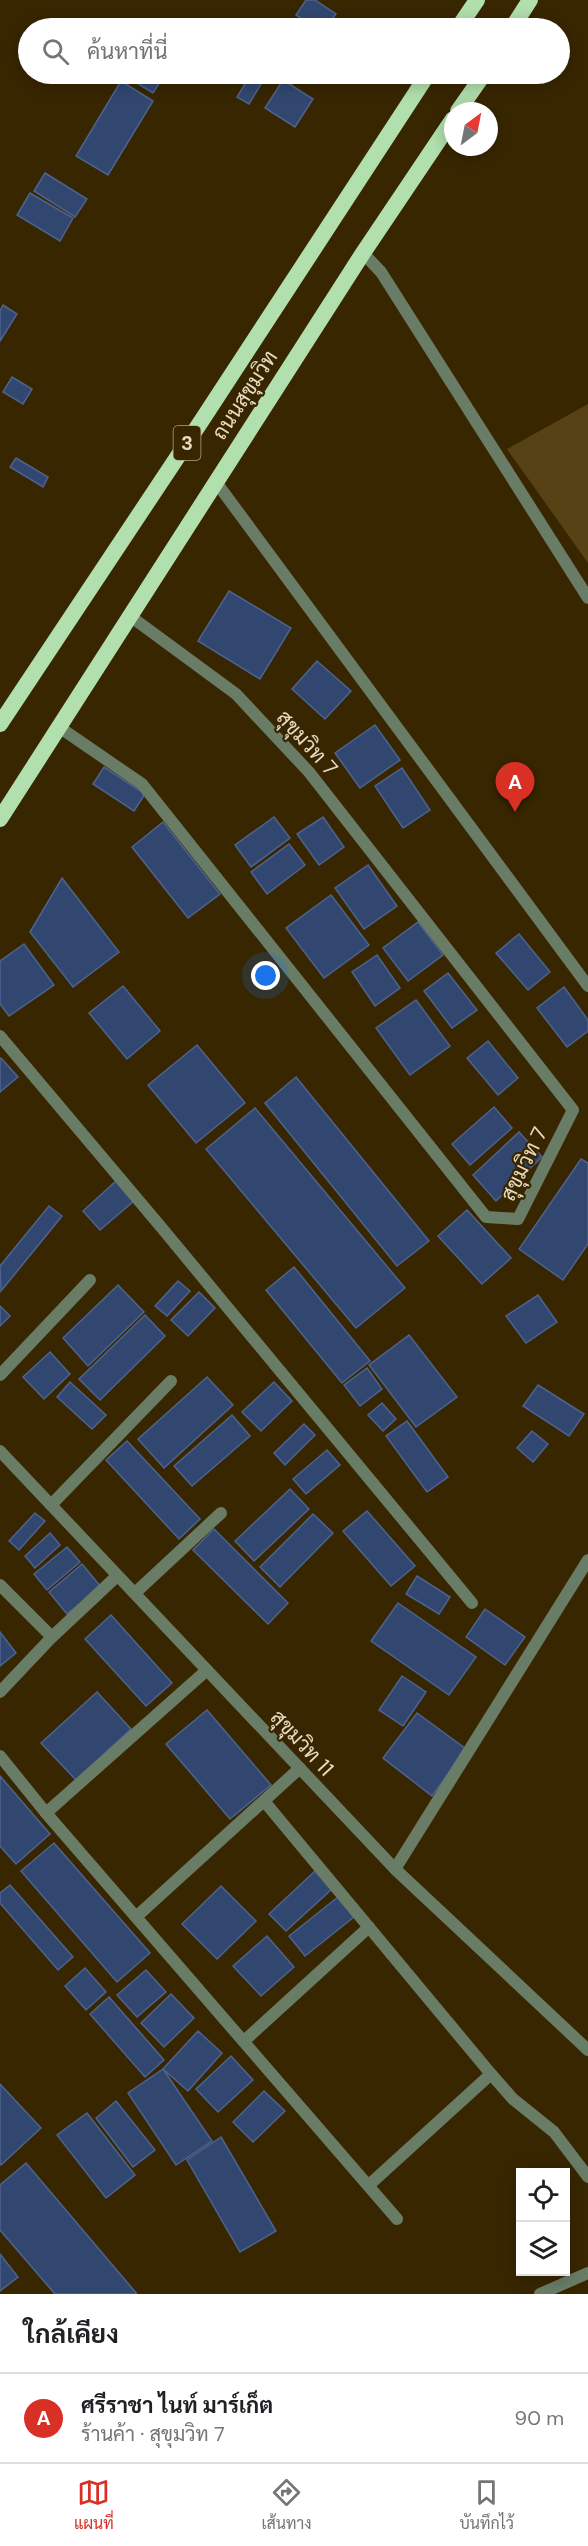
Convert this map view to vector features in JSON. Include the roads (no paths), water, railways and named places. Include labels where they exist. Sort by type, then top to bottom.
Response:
[{"type":"highway","points":[[465,18],[477,0]]},
{"type":"highway","points":[[518,18],[530,0]]},
{"type":"highway","name":"ถนนสุขุมวิท","points":[[0,724],[421,84]]},
{"type":"highway","points":[[464,102],[476,84]]},
{"type":"highway","name":"ถนนสุขุมวิท","points":[[0,819],[363,253],[444,132]]},
{"type":"street","points":[[363,253],[381,272],[588,598]]},
{"type":"street","points":[[216,482],[588,986]]},
{"type":"street","name":"สุขุมวิท 7","points":[[59,727],[142,784],[486,1217],[519,1219],[573,1110],[309,772],[236,694],[130,616]]},
{"type":"street","points":[[0,1036],[169,1236],[472,1603]]},
{"type":"street","points":[[0,1375],[90,1280]]},
{"type":"street","points":[[51,1505],[171,1382]]},
{"type":"street","name":"สุขุมวิท 11","points":[[0,1451],[395,1869],[588,2050]]},
{"type":"street","points":[[135,1593],[221,1513]]},
{"type":"street","points":[[395,1869],[588,1560]]},
{"type":"street","points":[[0,1692],[52,1637],[117,1576]]},
{"type":"street","points":[[0,1585],[52,1637]]},
{"type":"street","points":[[46,1813],[207,1670]]},
{"type":"street","points":[[0,1756],[46,1813],[397,2219]]},
{"type":"street","points":[[136,1917],[300,1768]]},
{"type":"street","points":[[264,1800],[491,2074],[513,2099],[554,2132],[588,2177]]},
{"type":"street","points":[[244,2041],[369,1927]]},
{"type":"street","points":[[369,2185],[491,2074]]},
{"type":"street","points":[[540,2294],[588,2273]]},
{"type":"place","name":"ศรีราชา ไนท์ มาร์เก็ต","points":[[515,812]]}]
